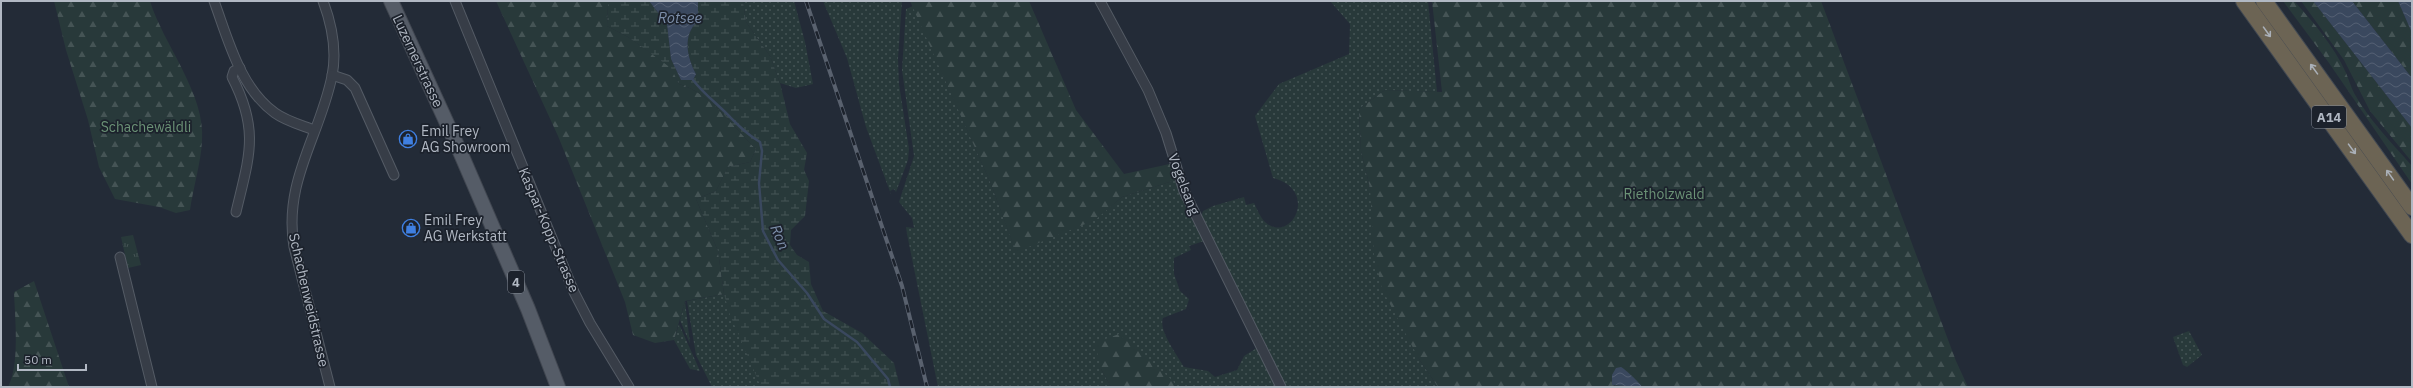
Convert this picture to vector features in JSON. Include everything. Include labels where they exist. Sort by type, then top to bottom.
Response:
[{"type":"highway","name":"A14","points":[[2244,1],[2412,235]]},
{"type":"highway","name":"A14","points":[[2264,1],[2412,207]]},
{"type":"main road","name":"Luzernerstrasse","points":[[391,1],[472,179],[528,309],[558,387]]},
{"type":"street","points":[[214,1],[240,68],[256,93],[274,112],[287,120],[314,130]]},
{"type":"street","name":"Schachenweidstrasse","points":[[324,1],[334,43],[332,75],[298,175],[291,226],[294,247],[330,387]]},
{"type":"street","name":"Kaspar-Kopp-Strasse","points":[[455,1],[574,292],[590,323],[628,387]]},
{"type":"street","name":"Vogelsang","points":[[1100,1],[1148,90],[1166,133],[1187,198],[1281,387]]},
{"type":"street","points":[[236,212],[250,141],[249,116],[232,78],[234,71],[240,68]]},
{"type":"street","points":[[332,75],[347,80],[355,88],[394,176]]},
{"type":"street","points":[[120,258],[152,387]]},
{"type":"green space","name":"Schachewäldli","points":[[54,1],[150,1],[164,34],[191,87],[201,123],[202,141],[199,167],[190,210],[176,213],[159,207],[115,199],[99,167],[88,120],[66,50]]},
{"type":"green space","points":[[496,1],[610,1],[608,5],[607,26],[628,37],[672,68],[679,84],[691,88],[711,103],[756,149],[750,162],[728,167],[716,191],[696,199],[718,251],[724,294],[685,301],[674,340],[655,343],[633,335],[625,302],[558,136]]},
{"type":"green space","points":[[610,1],[649,1],[667,24],[671,59],[681,80],[693,80],[696,74],[688,53],[688,39],[693,27],[698,21],[698,1],[743,1],[746,22],[770,56],[780,83],[790,124],[807,153],[804,170],[809,181],[805,216],[791,230],[790,245],[797,255],[809,262],[811,284],[823,311],[862,333],[894,363],[900,387],[761,387],[730,315],[724,294],[718,251],[696,199],[716,191],[728,167],[750,162],[756,149],[711,103],[691,88],[679,84],[671,68],[628,37],[607,26],[608,5]]},
{"type":"green space","points":[[743,1],[794,1],[805,42],[813,84],[796,88],[780,83],[770,56],[746,22]]},
{"type":"green space","points":[[823,1],[902,1],[898,59],[899,84],[909,149],[908,160],[896,192],[894,189],[890,191],[892,197],[866,127],[847,58]]},
{"type":"green space","points":[[910,1],[1029,1],[1076,110],[1124,174],[1174,163],[1179,179],[1122,197],[1095,220],[1016,252],[991,184]]},
{"type":"green space","points":[[1330,1],[1428,1],[1437,92],[1385,90],[1359,109],[1361,151],[1370,188],[1419,359],[1438,387],[1283,387],[1201,217],[1203,211],[1213,206],[1244,197],[1246,205],[1254,203],[1263,220],[1275,227],[1284,227],[1291,221],[1296,213],[1298,203],[1295,193],[1287,184],[1273,178],[1255,116],[1279,84],[1349,54],[1350,24]]},
{"type":"green space","name":"Rietholzwald","points":[[1432,1],[1821,1],[1956,361],[1968,387],[1438,387],[1419,359],[1382,289],[1374,255],[1370,188],[1361,151],[1359,109],[1385,90],[1442,92]]},
{"type":"green space","points":[[2283,1],[2294,1],[2330,44],[2336,53],[2360,103],[2381,131],[2412,166],[2412,184],[2329,63]]},
{"type":"green space","points":[[2301,1],[2313,1],[2412,128],[2412,162],[2370,111],[2344,60]]},
{"type":"green space","points":[[2352,1],[2398,1],[2412,33],[2412,78]]},
{"type":"green space","points":[[913,6],[991,184],[1016,251],[1094,220],[1122,197],[1179,179],[1207,240],[1189,246],[1191,250],[1174,258],[1174,274],[1180,291],[1189,299],[1186,309],[1163,318],[1163,329],[1166,336],[1184,367],[1208,371],[1215,377],[1237,370],[1244,356],[1260,346],[1279,387],[1176,387],[1173,381],[1101,369],[1111,387],[938,387],[907,234],[906,227],[914,228],[912,218],[899,202],[914,156],[902,70],[906,9]]},
{"type":"green space","points":[[133,235],[141,265],[128,268],[121,237]]},
{"type":"green space","points":[[34,281],[69,387],[8,387],[12,378],[14,367],[16,341],[14,292]]},
{"type":"green space","points":[[724,294],[761,387],[712,387],[696,355],[687,301]]},
{"type":"green space","points":[[685,301],[690,344],[680,320]]},
{"type":"green space","points":[[679,324],[700,371],[690,369],[674,340]]},
{"type":"green space","points":[[2189,331],[2202,355],[2187,367],[2183,365],[2173,337]]},
{"type":"green space","points":[[1119,334],[1173,381],[1176,387],[1111,387],[1101,369],[1095,343]]},
{"type":"water","name":"Rotsee","points":[[649,1],[698,1],[698,21],[693,27],[688,39],[688,53],[696,74],[693,80],[681,80],[671,59],[667,24]]},
{"type":"water","points":[[2313,1],[2352,1],[2412,78],[2412,128]]},
{"type":"water","points":[[2398,1],[2412,1],[2412,33]]},
{"type":"water","points":[[1621,367],[1626,370],[1642,387],[1612,385],[1612,375],[1616,368]]},
{"type":"waterway","name":"Ron","points":[[693,80],[742,129],[760,142],[762,151],[759,183],[763,231],[778,260],[807,293],[824,319],[857,342],[888,379],[890,387]]},
{"type":"railway","points":[[806,1],[902,286],[927,387]]},
{"type":"place","name":"Emil Frey AG Showroom","points":[[408,139]]},
{"type":"place","name":"Emil Frey AG Werkstatt","points":[[411,228]]}]
